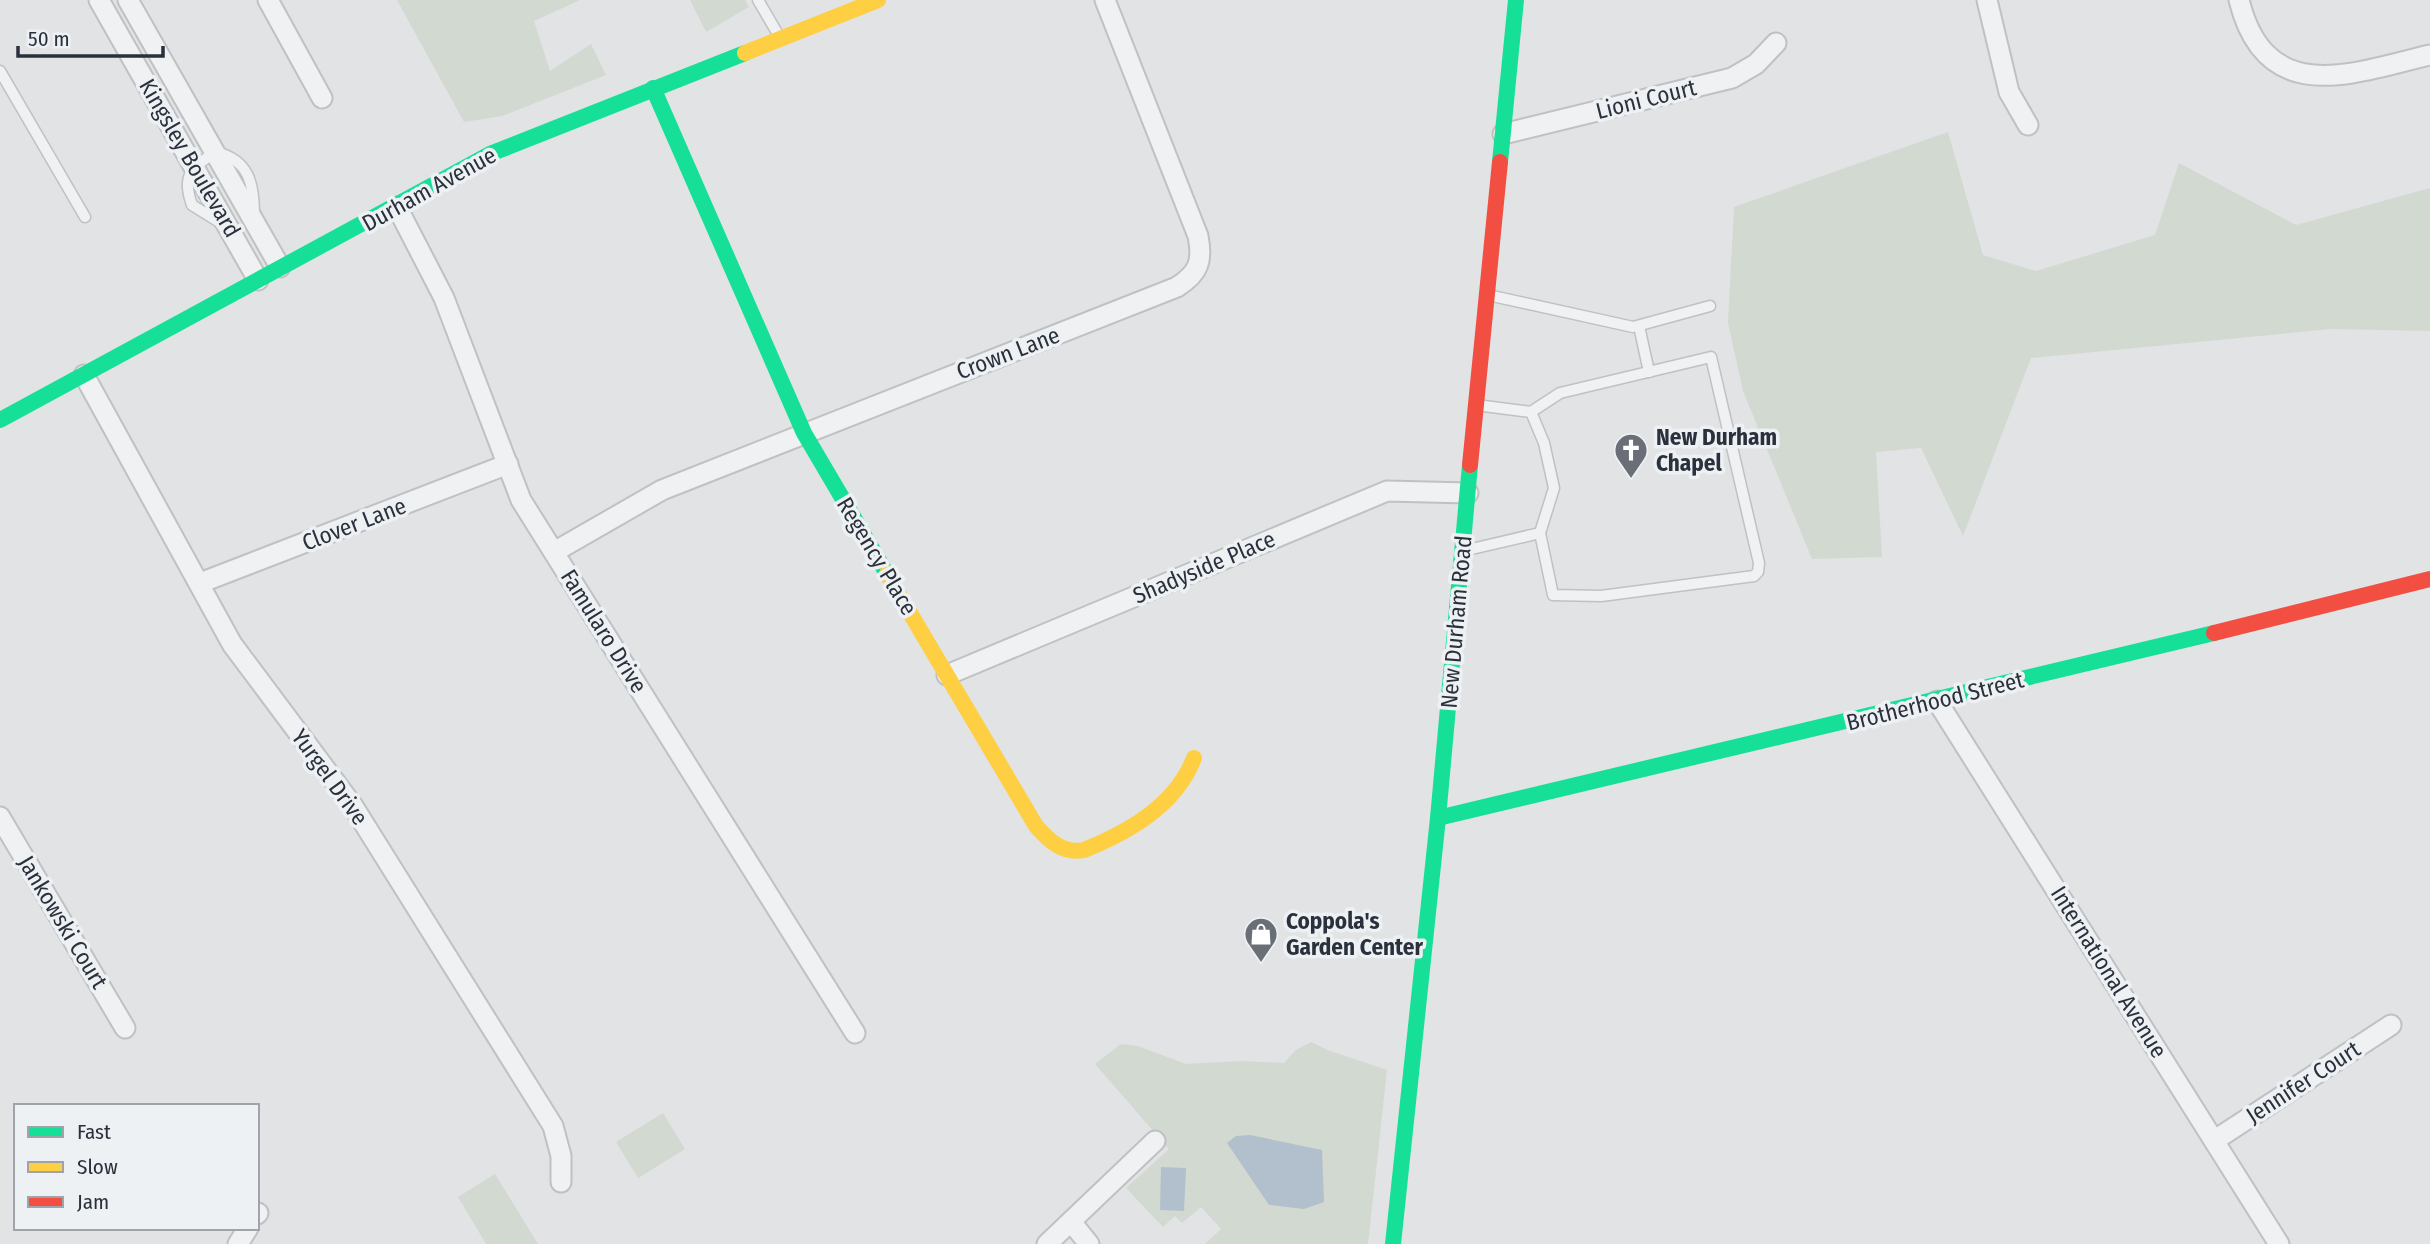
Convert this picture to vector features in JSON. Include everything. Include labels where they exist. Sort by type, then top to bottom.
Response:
[{"type":"main road","name":"Durham Avenue","points":[[0,421],[490,154],[878,0]]},
{"type":"main road","name":"New Durham Road","points":[[1394,1244],[1438,818],[1475,405],[1516,0]]},
{"type":"main road","name":"Regency Place","points":[[653,88],[804,433],[1036,826],[1050,842],[1065,849],[1079,852],[1094,848],[1173,796],[1185,780],[1194,758]]},
{"type":"main road","name":"Brotherhood Street","points":[[1438,818],[1937,701],[2430,579]]},
{"type":"street","name":"Kingsley Boulevard","points":[[99,0],[231,228],[258,280]]},
{"type":"street","name":"Kingsley Boulevard","points":[[128,0],[280,267]]},
{"type":"street","points":[[268,0],[322,98]]},
{"type":"street","name":"Crown Lane","points":[[554,552],[662,490],[1177,287],[1199,268],[1202,253],[1198,236],[1105,0]]},
{"type":"street","points":[[1987,0],[2009,92],[2028,125]]},
{"type":"street","points":[[2239,0],[2243,16],[2267,53],[2281,65],[2316,78],[2335,77],[2430,55]]},
{"type":"street","name":"Lioni Court","points":[[1503,134],[1732,78],[1756,64],[1776,43]]},
{"type":"street","name":"Famularo Drive","points":[[397,207],[444,298],[521,500],[855,1033]]},
{"type":"street","name":"Yurgel Drive","points":[[84,375],[232,644],[353,806],[553,1126],[561,1156],[561,1182]]},
{"type":"street","name":"Clover Lane","points":[[200,583],[508,464]]},
{"type":"street","name":"Shadyside Place","points":[[947,675],[1387,491],[1468,493]]},
{"type":"street","name":"International Avenue","points":[[1937,701],[2279,1244]]},
{"type":"street","name":"Jankowski Court","points":[[0,817],[125,1028]]},
{"type":"street","name":"Jennifer Court","points":[[2215,1140],[2391,1025]]},
{"type":"street","points":[[1047,1244],[1155,1141]]},
{"type":"street","points":[[1072,1223],[1089,1244]]},
{"type":"lane","points":[[758,0],[780,39]]},
{"type":"lane","points":[[0,71],[85,217]]},
{"type":"lane","points":[[194,165],[216,152]]},
{"type":"lane","points":[[1487,295],[1633,327],[1710,306]]},
{"type":"lane","points":[[1639,326],[1649,372]]},
{"type":"lane","points":[[1475,405],[1531,412],[1560,393],[1711,357],[1759,572],[1754,576],[1601,596],[1553,595],[1540,533],[1554,488],[1544,443],[1531,412]]},
{"type":"lane","points":[[1462,551],[1540,533]]},
{"type":"shaded area","points":[[397,0],[580,0],[534,21],[550,71],[591,44],[606,75],[502,116],[464,122]]},
{"type":"shaded area","points":[[690,0],[745,0],[749,7],[706,32]]},
{"type":"shaded area","points":[[1948,132],[1983,255],[2036,271],[2155,235],[2179,163],[2296,225],[2430,188],[2430,331],[2331,329],[2031,358],[1963,536],[1921,448],[1876,452],[1882,557],[1812,559],[1743,391],[1728,323],[1734,207]]},
{"type":"shaded area","points":[[1311,1042],[1387,1070],[1368,1244],[1205,1244],[1221,1229],[1201,1207],[1182,1223],[1175,1216],[1163,1227],[1126,1188],[1169,1149],[1095,1064],[1121,1044],[1138,1046],[1186,1064],[1241,1061],[1284,1063],[1296,1050]]},
{"type":"shaded area","points":[[663,1113],[685,1149],[638,1178],[616,1142]]},
{"type":"shaded area","points":[[495,1174],[538,1244],[486,1244],[458,1197]]},
{"type":"water","points":[[1250,1135],[1322,1150],[1324,1202],[1304,1209],[1269,1205],[1227,1143],[1236,1136]]},
{"type":"water","points":[[1161,1167],[1186,1168],[1184,1211],[1160,1210]]},
{"type":"traffic: fast","points":[[1500,162],[1516,0]]},
{"type":"traffic: fast","points":[[0,420],[490,154],[745,53]]},
{"type":"traffic: fast","points":[[653,88],[804,433],[887,574]]},
{"type":"traffic: fast","points":[[1393,1244],[1438,818],[1470,465]]},
{"type":"traffic: fast","points":[[1438,818],[2214,633]]},
{"type":"traffic: slow","points":[[745,53],[878,0]]},
{"type":"traffic: slow","points":[[887,574],[1036,826],[1057,845],[1069,850],[1084,850],[1134,825],[1176,790],[1194,758]]},
{"type":"traffic: jam","points":[[1470,465],[1500,162]]},
{"type":"traffic: jam","points":[[2214,633],[2430,579]]},
{"type":"place","name":"New Durham Chapel","points":[[1631,480]]},
{"type":"place","name":"Coppola's Garden Center","points":[[1261,964]]}]
